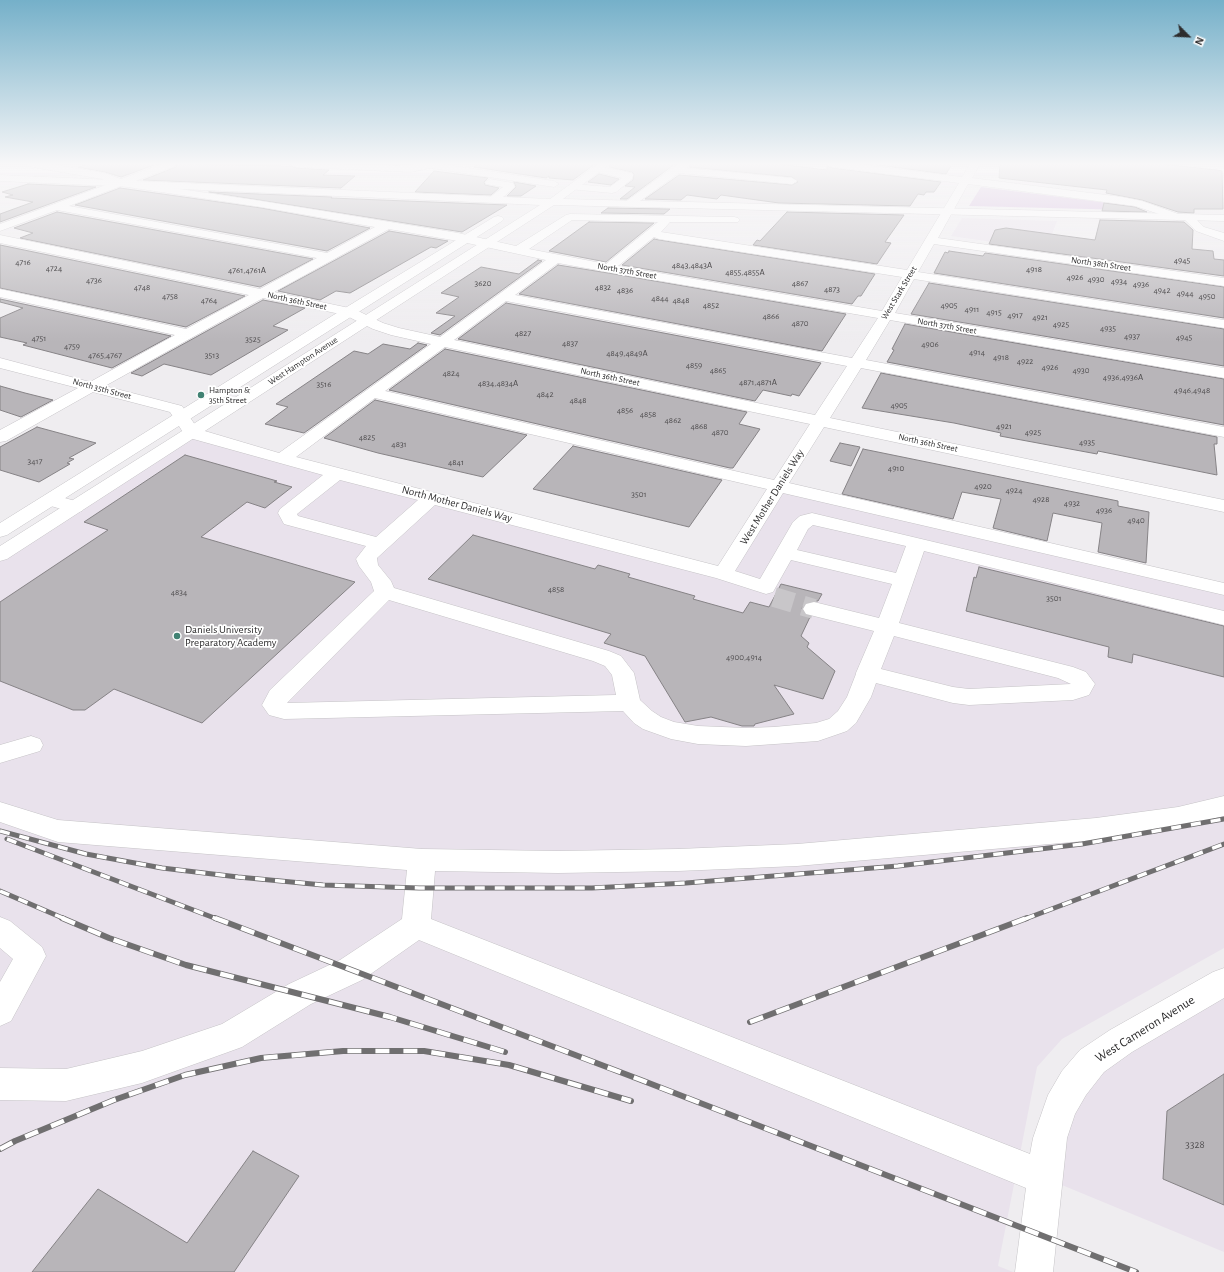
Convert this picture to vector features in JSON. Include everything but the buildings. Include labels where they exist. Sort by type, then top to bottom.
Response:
[{"type":"street","points":[[0,228],[13,223]]},
{"type":"street","points":[[147,223],[331,257]]},
{"type":"street","name":"North 37th Street","points":[[377,223],[488,243],[524,247],[556,259],[1224,373]]},
{"type":"street","name":"West Hampton Avenue","points":[[0,531],[492,223]]},
{"type":"street","name":"West Hampton Avenue","points":[[0,555],[519,223]]},
{"type":"street","points":[[524,247],[560,223]]},
{"type":"street","points":[[608,268],[663,223]]},
{"type":"street","name":"West Stark Street","points":[[820,421],[886,316],[940,223]]},
{"type":"street","points":[[1192,223],[1200,229],[1224,237]]},
{"type":"street","points":[[0,437],[264,294],[387,225]]},
{"type":"street","points":[[659,235],[1224,324]]},
{"type":"street","name":"North 36th Street","points":[[0,239],[349,312],[366,321],[396,332],[1224,506]]},
{"type":"street","name":"North 38th Street","points":[[930,240],[1224,282]]},
{"type":"street","points":[[524,247],[619,259]]},
{"type":"street","points":[[282,459],[556,259]]},
{"type":"street","points":[[0,293],[189,334]]},
{"type":"street","points":[[504,297],[1224,432]]},
{"type":"street","name":"North 35th Street","points":[[0,362],[176,409],[192,433]]},
{"type":"street","points":[[373,394],[1224,589]]},
{"type":"street","name":"West Mother Daniels Way","points":[[723,574],[820,421]]},
{"type":"street","name":"North Mother Daniels Way","points":[[192,433],[282,459],[723,574],[770,593],[785,552]]},
{"type":"street","points":[[337,473],[287,513],[291,520],[380,544]]},
{"type":"street","points":[[385,592],[381,581],[369,566],[366,558],[432,498]]},
{"type":"street","points":[[51,500],[75,507]]},
{"type":"street","points":[[903,581],[785,552],[800,526],[807,520],[812,519],[1224,618]]},
{"type":"street","points":[[385,592],[601,656],[614,662],[623,673],[629,703],[643,717],[652,723],[671,730],[698,735],[746,737],[818,732],[838,725],[847,717],[859,697],[917,543]]},
{"type":"street","points":[[385,592],[278,696],[274,705],[277,709],[284,711],[629,703]]},
{"type":"street","points":[[814,609],[1065,672],[1078,677],[1083,684],[1081,689],[1073,692],[969,697],[953,695],[867,673]]},
{"type":"street","points":[[0,754],[31,745]]},
{"type":"street","points":[[0,812],[58,831],[422,860],[663,861],[797,855],[1096,829],[1178,817],[1224,806]]},
{"type":"street","points":[[416,926],[422,860]]},
{"type":"street","points":[[0,1084],[66,1085],[142,1067],[231,1036],[300,994],[351,970],[416,926]]},
{"type":"street","points":[[416,926],[1045,1178]]},
{"type":"street","points":[[0,930],[31,956],[0,1011]]},
{"type":"street","name":"West Cameron Avenue","points":[[1034,1272],[1050,1138],[1060,1107],[1074,1083],[1092,1061],[1121,1041],[1224,982]]},
{"type":"shaded area","points":[[959,223],[1056,223],[1046,250],[951,236]]},
{"type":"shaded area","points":[[192,433],[723,574],[778,488],[1224,589],[1224,948],[1062,1039],[1037,1067],[998,1266],[1013,1272],[0,1272],[0,555]]},
{"type":"shaded area","points":[[1224,982],[1224,1252],[1045,1178],[1074,1083]]},
{"type":"tunnel","points":[[774,597],[814,609]]},
{"type":"railway","points":[[0,831],[86,854],[162,868],[238,877],[323,885],[419,888],[592,888],[686,883],[898,866],[1082,844],[1224,819]]},
{"type":"railway","points":[[7,839],[217,919]]},
{"type":"railway","points":[[1025,919],[1224,844]]},
{"type":"railway","points":[[0,891],[65,919]]},
{"type":"railway","points":[[62,918],[109,938],[186,965],[390,1017],[505,1052]]},
{"type":"railway","points":[[215,918],[641,1080],[1136,1272]]},
{"type":"railway","points":[[750,1022],[1027,918]]},
{"type":"railway","points":[[0,1149],[15,1141],[114,1100],[185,1075],[261,1058],[343,1051],[424,1051],[509,1065],[631,1101]]},
{"type":"place","name":"Hampton & 35th Street","points":[[201,395]]},
{"type":"place","name":"Daniels University Preparatory Academy","points":[[177,636]]}]
